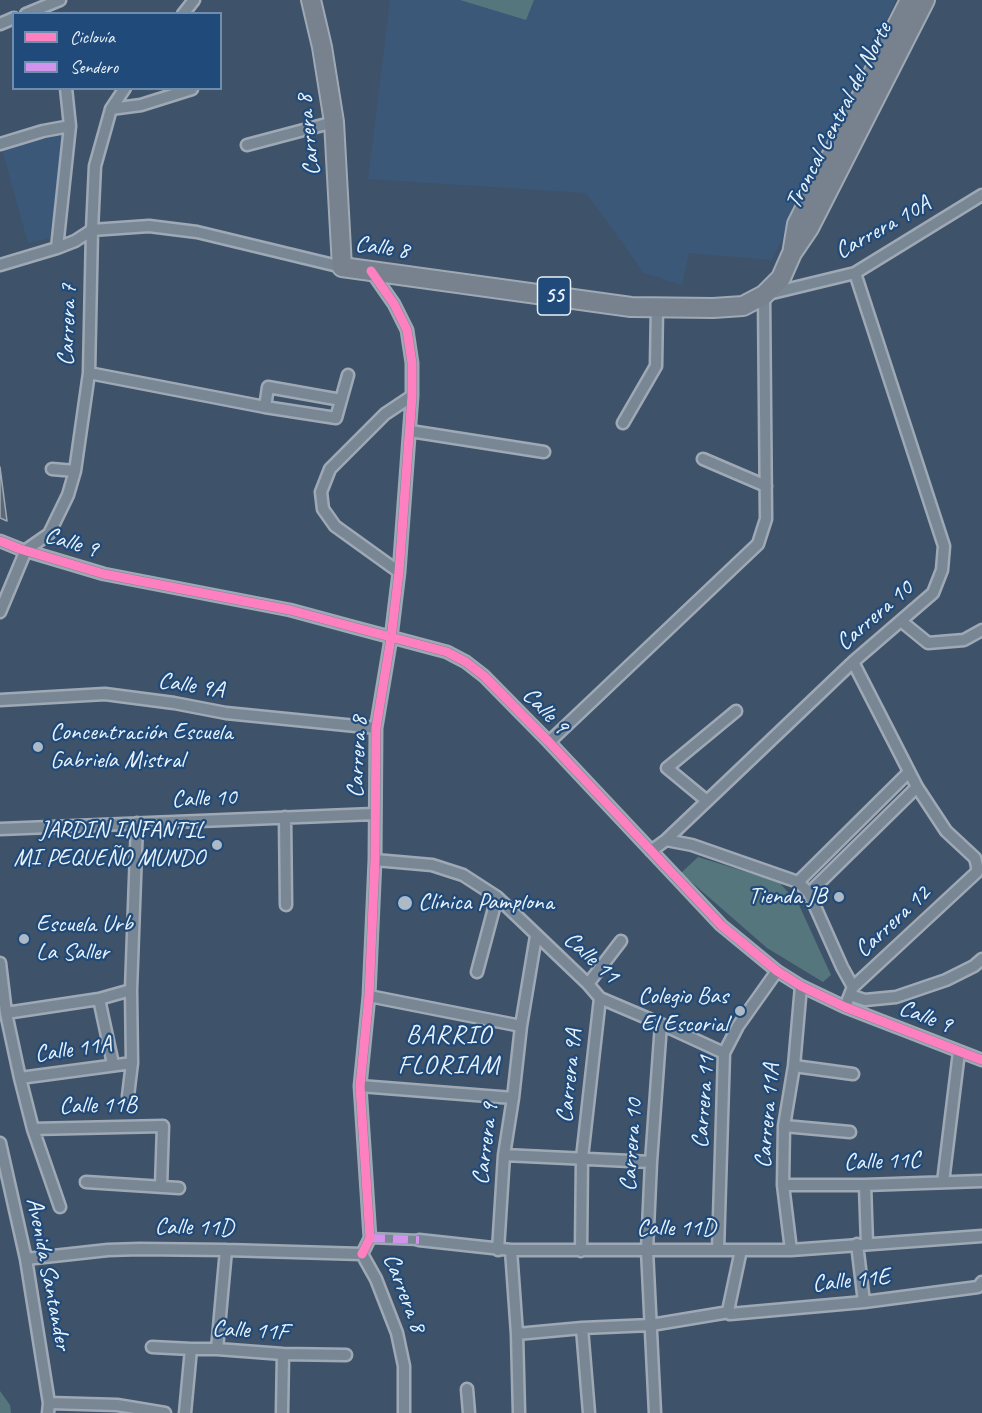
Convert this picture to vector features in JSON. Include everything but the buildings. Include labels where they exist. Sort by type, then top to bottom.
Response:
[{"type":"highway","name":"Carrera 8","points":[[311,0],[322,47],[334,122],[342,267]]},
{"type":"highway","name":"Troncal Central del Norte","points":[[792,253],[796,224],[910,0]]},
{"type":"highway","name":"Troncal Central del Norte","points":[[764,295],[781,278],[792,253],[809,228],[925,0]]},
{"type":"highway","name":"Calle 8","points":[[342,267],[631,307],[743,306],[764,295]]},
{"type":"street","points":[[39,7],[60,0]]},
{"type":"street","points":[[185,12],[194,0]]},
{"type":"street","name":"Carrera 7","points":[[57,248],[70,126],[66,90]]},
{"type":"street","name":"Carrera 7","points":[[14,546],[49,534],[69,495],[64,470],[89,373],[81,237],[95,166],[111,109],[124,90]]},
{"type":"street","points":[[111,109],[141,105],[189,90]]},
{"type":"street","points":[[247,145],[334,122]]},
{"type":"street","points":[[0,144],[43,131],[70,126]]},
{"type":"street","name":"Carrera 10A","points":[[764,295],[855,273],[982,195]]},
{"type":"street","name":"Calle 8","points":[[0,265],[57,248],[81,237],[149,226],[197,232],[342,267]]},
{"type":"street","name":"Carrera 8","points":[[371,271],[394,304],[407,330],[412,363],[410,431],[399,572],[376,728],[375,860],[369,996],[360,1086],[370,1238],[362,1254],[376,1279],[397,1333],[404,1366],[404,1413]]},
{"type":"street","name":"Carrera 10","points":[[651,851],[666,840],[853,662],[933,593],[942,570],[944,546],[855,273]]},
{"type":"street","points":[[549,742],[758,544],[766,519],[764,295]]},
{"type":"street","points":[[623,423],[656,366],[657,308]]},
{"type":"street","points":[[89,373],[265,407],[336,418],[348,375]]},
{"type":"street","points":[[265,407],[268,387],[341,400]]},
{"type":"street","points":[[399,572],[335,526],[323,509],[321,492],[330,469],[385,414],[412,396]]},
{"type":"street","points":[[410,431],[544,452]]},
{"type":"street","points":[[703,459],[766,486]]},
{"type":"street","points":[[0,612],[14,546]]},
{"type":"street","name":"Calle 9","points":[[14,546],[104,574],[290,610],[447,652],[466,662],[484,676],[549,742],[721,925],[777,970],[801,986],[845,1007],[982,1060]]},
{"type":"street","points":[[901,621],[928,643],[964,640],[982,630]]},
{"type":"street","points":[[809,893],[917,787],[853,662]]},
{"type":"street","name":"Calle 9A","points":[[0,700],[105,694],[174,703],[226,713],[376,728]]},
{"type":"street","points":[[707,801],[667,768],[736,711]]},
{"type":"street","points":[[798,882],[909,772]]},
{"type":"street","name":"Carrera 12","points":[[845,1007],[852,991],[977,872],[975,858],[946,831],[917,787]]},
{"type":"street","name":"Calle 10","points":[[0,829],[374,814]]},
{"type":"street","points":[[285,817],[286,905]]},
{"type":"street","points":[[128,1096],[132,1063],[131,990],[137,823]]},
{"type":"street","points":[[666,840],[692,845],[798,882],[809,893],[852,991],[865,1000],[896,997],[946,980],[974,966],[982,959]]},
{"type":"street","name":"Calle 11","points":[[375,860],[432,866],[463,875],[496,897],[600,998],[724,1053]]},
{"type":"street","points":[[477,972],[496,897]]},
{"type":"street","name":"Carrera 9","points":[[498,1250],[504,1155],[521,1026],[536,936]]},
{"type":"street","points":[[588,984],[621,941]]},
{"type":"street","points":[[0,963],[6,1013],[20,1078],[33,1129],[60,1207]]},
{"type":"street","name":"Carrera 11","points":[[718,1250],[724,1053],[738,1026],[777,970]]},
{"type":"street","name":"Carrera 11A","points":[[791,1250],[783,1185],[784,1126],[794,1066],[801,986]]},
{"type":"street","points":[[6,1013],[99,999],[131,990]]},
{"type":"street","points":[[369,996],[521,1026]]},
{"type":"street","name":"Carrera 9A","points":[[581,1251],[582,1158],[600,998]]},
{"type":"street","points":[[99,999],[113,1064]]},
{"type":"street","name":"Carrera 10","points":[[656,1413],[647,1250],[661,1024]]},
{"type":"street","points":[[943,1182],[959,1052]]},
{"type":"street","name":"Calle 11A","points":[[20,1078],[132,1063]]},
{"type":"street","points":[[794,1066],[853,1074]]},
{"type":"street","points":[[360,1086],[513,1098]]},
{"type":"street","name":"Calle 11B","points":[[33,1129],[164,1126],[162,1186]]},
{"type":"street","points":[[784,1126],[850,1131]]},
{"type":"street","name":"Avenida Santander","points":[[0,1143],[26,1259],[49,1408]]},
{"type":"street","points":[[504,1155],[651,1162]]},
{"type":"street","name":"Calle 11C","points":[[783,1185],[982,1181]]},
{"type":"street","points":[[86,1182],[179,1188]]},
{"type":"street","points":[[864,1302],[862,1244],[866,1185]]},
{"type":"street","points":[[982,1236],[982,1245]]},
{"type":"street","name":"Calle 11D","points":[[370,1238],[419,1240],[512,1251],[581,1251],[791,1250],[982,1236]]},
{"type":"street","name":"Calle 11D","points":[[26,1259],[108,1250],[140,1249],[362,1254]]},
{"type":"street","points":[[217,1349],[226,1250]]},
{"type":"street","points":[[728,1312],[741,1250]]},
{"type":"street","points":[[512,1251],[519,1413]]},
{"type":"street","name":"Calle 11E","points":[[517,1334],[651,1325],[728,1312],[735,1314],[864,1302],[980,1284]]},
{"type":"street","points":[[582,1328],[589,1413]]},
{"type":"street","name":"Calle 11F","points":[[152,1347],[346,1355]]},
{"type":"street","points":[[184,1413],[191,1349]]},
{"type":"street","points":[[282,1413],[283,1354]]},
{"type":"street","points":[[467,1389],[468,1413]]},
{"type":"street","points":[[49,1408],[64,1402],[117,1405],[165,1413]]},
{"type":"shaded area","points":[[390,0],[896,0],[772,260],[689,253],[682,285],[644,273],[586,193],[368,179]]},
{"type":"shaded area","points":[[63,134],[50,238],[28,243],[2,150]]},
{"type":"green space","points":[[460,0],[534,0],[526,20]]},
{"type":"green space","points":[[698,857],[779,882],[799,905],[831,975],[823,982],[767,948],[681,873]]},
{"type":"green space","points":[[0,1391],[10,1405],[11,1413],[0,1413]]},
{"type":"marked path","points":[[370,1238],[419,1240]]},
{"type":"cycle path","points":[[362,1254],[370,1238],[360,1086],[369,996],[375,860],[376,728],[399,572],[412,396],[412,363],[407,330],[394,304],[371,271]]},
{"type":"cycle path","points":[[0,541],[104,574],[290,610],[447,652],[466,662],[484,676],[549,742],[721,925],[777,971],[801,986],[845,1007],[982,1060]]},
{"type":"place","name":"Concentración Escuela Gabriela Mistral","points":[[38,747]]},
{"type":"place","name":"JARDIN INFANTIL MI PEQUEÑO MUNDO","points":[[217,845]]},
{"type":"place","name":"Tienda JB","points":[[839,897]]},
{"type":"place","name":"Clínica Pamplona","points":[[405,903]]},
{"type":"place","name":"Escuela Urb La Saller","points":[[24,939]]},
{"type":"place","name":"Colegio Bas El Escorial","points":[[740,1011]]},
{"type":"district","name":"BARRIO FLORIAM","points":[[449,1051]]}]
